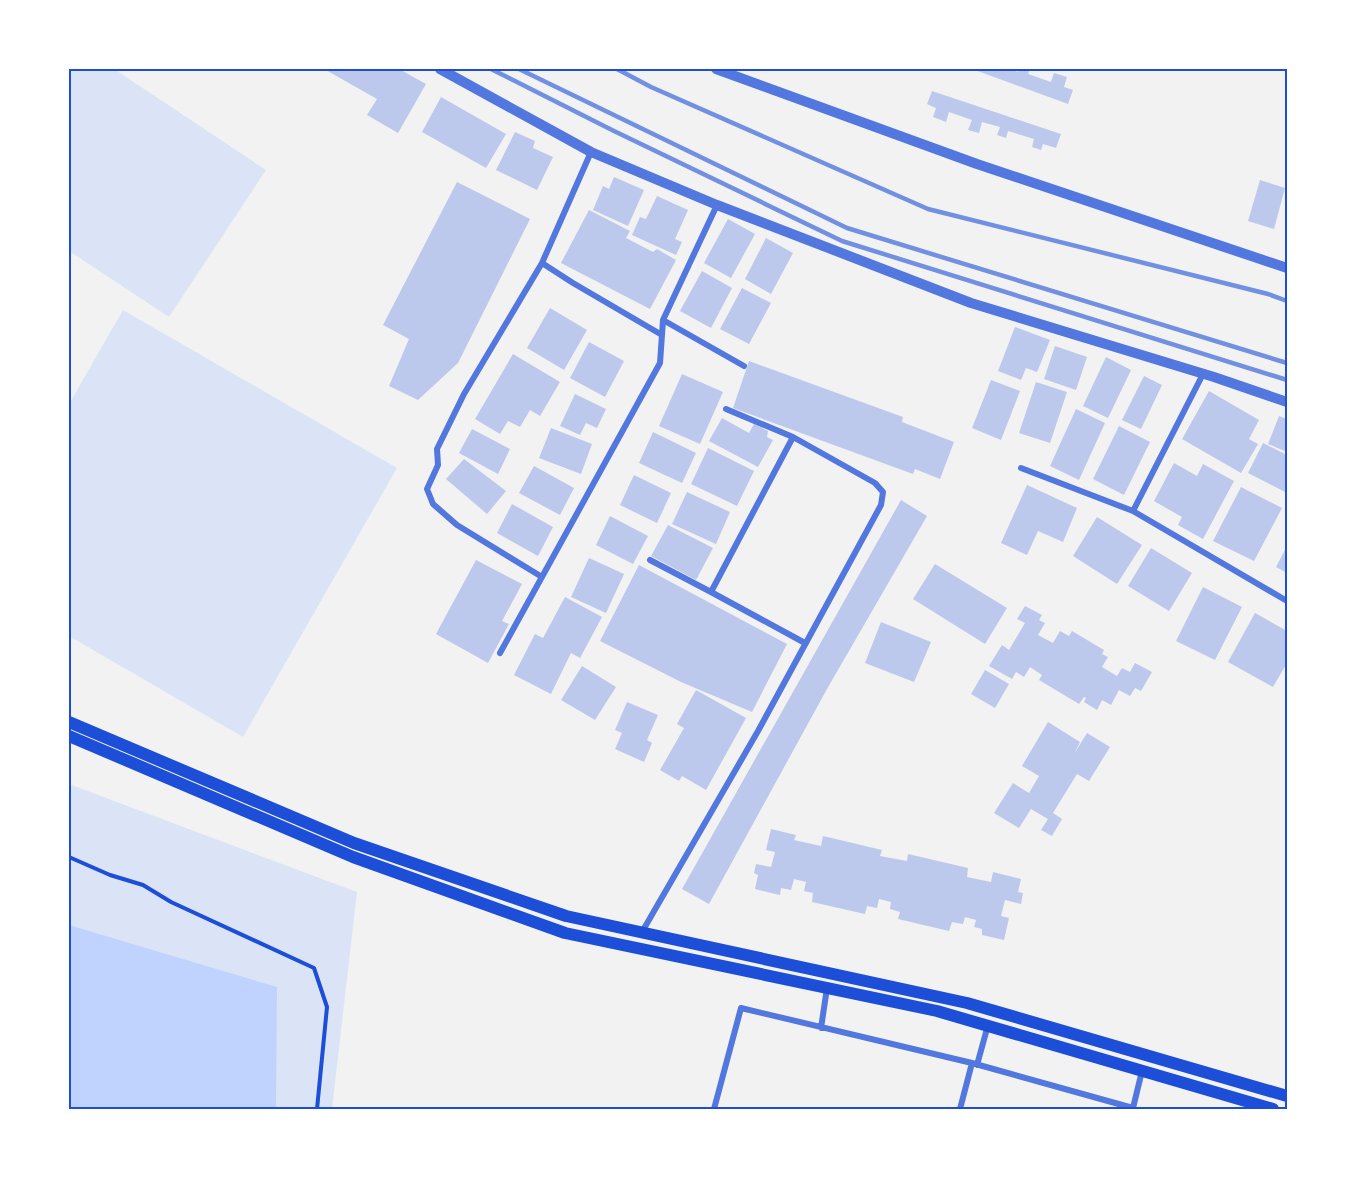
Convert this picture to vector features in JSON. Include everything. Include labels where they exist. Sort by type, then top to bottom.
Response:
[{"type":"main road","points":[[69,722],[354,843],[566,916],[967,1003],[1287,1096]]},
{"type":"main road","points":[[69,736],[353,857],[565,933],[937,1011],[1273,1109]]},
{"type":"street","points":[[440,69],[591,152],[717,205],[971,303],[1287,402]]},
{"type":"street","points":[[716,69],[977,164],[1287,268]]},
{"type":"street","points":[[542,577],[457,525],[433,504],[427,489],[438,465],[437,449],[464,394],[542,263],[591,152]]},
{"type":"street","points":[[500,653],[660,363],[663,320],[717,205]]},
{"type":"street","points":[[542,263],[662,334]]},
{"type":"street","points":[[663,320],[744,366]]},
{"type":"street","points":[[1133,511],[1203,374]]},
{"type":"street","points":[[642,932],[758,731],[881,505],[882,492],[875,483],[793,436],[726,409]]},
{"type":"street","points":[[711,592],[793,436]]},
{"type":"street","points":[[1021,468],[1133,511],[1287,602]]},
{"type":"street","points":[[650,560],[805,643]]},
{"type":"street","points":[[821,1028],[827,988]]},
{"type":"street","points":[[714,1109],[741,1008],[975,1064],[1133,1108],[1142,1071]]},
{"type":"street","points":[[960,1109],[988,1025]]},
{"type":"path","points":[[69,856],[110,875],[143,885],[171,902],[314,968],[327,1008],[317,1109]]},
{"type":"shaded area","points":[[69,69],[114,69],[266,170],[169,317],[69,251]]},
{"type":"shaded area","points":[[123,310],[397,468],[243,737],[69,636],[69,404]]},
{"type":"shaded area","points":[[69,784],[357,892],[332,1109],[69,1109]]},
{"type":"water","points":[[69,925],[277,987],[276,1109],[69,1109]]},
{"type":"building","points":[[324,69],[399,69],[426,84],[398,133],[367,115],[377,99]]},
{"type":"building","points":[[972,69],[1010,69],[1018,72],[1018,69],[1030,69],[1028,74],[1051,82],[1054,73],[1067,77],[1064,87],[1073,90],[1068,104]]},
{"type":"building","points":[[932,91],[1061,134],[1056,148],[1043,144],[1041,150],[1032,147],[1034,139],[1008,131],[1006,138],[997,135],[1000,127],[982,122],[979,133],[968,130],[972,120],[949,112],[946,122],[933,117],[936,108],[927,104]]},
{"type":"building","points":[[441,97],[506,134],[486,168],[422,132]]},
{"type":"building","points":[[515,132],[535,141],[533,148],[553,157],[537,190],[496,170]]},
{"type":"building","points":[[614,177],[644,190],[628,226],[593,210],[603,186],[609,189]]},
{"type":"building","points":[[1260,180],[1285,188],[1274,229],[1248,221]]},
{"type":"building","points":[[457,182],[530,219],[458,363],[418,400],[389,386],[409,339],[383,325]]},
{"type":"building","points":[[657,196],[688,210],[675,239],[682,242],[676,255],[632,235],[640,217],[646,219]]},
{"type":"building","points":[[589,210],[630,231],[626,238],[653,252],[657,249],[676,260],[650,309],[561,263]]},
{"type":"building","points":[[728,219],[755,234],[731,278],[704,263]]},
{"type":"building","points":[[766,238],[793,253],[771,294],[745,279]]},
{"type":"building","points":[[702,271],[732,288],[711,328],[680,311]]},
{"type":"building","points":[[742,288],[771,303],[749,344],[720,329]]},
{"type":"building","points":[[550,308],[587,330],[564,370],[527,348]]},
{"type":"building","points":[[1015,327],[1050,340],[1037,372],[1026,368],[1021,380],[998,371]]},
{"type":"building","points":[[589,342],[624,361],[605,397],[570,378]]},
{"type":"building","points":[[1055,346],[1087,357],[1076,390],[1044,379]]},
{"type":"building","points":[[513,354],[560,382],[540,416],[530,410],[520,427],[508,421],[500,434],[475,419]]},
{"type":"building","points":[[1106,357],[1131,370],[1108,418],[1083,406]]},
{"type":"building","points":[[749,361],[903,417],[902,422],[954,442],[940,479],[915,469],[913,474],[733,408]]},
{"type":"building","points":[[682,374],[723,392],[700,444],[659,426]]},
{"type":"building","points":[[1144,376],[1162,385],[1141,429],[1122,420]]},
{"type":"building","points":[[991,380],[1020,391],[1001,440],[972,428]]},
{"type":"building","points":[[1036,382],[1067,392],[1050,443],[1019,433]]},
{"type":"building","points":[[1209,391],[1259,420],[1249,439],[1258,444],[1241,473],[1182,439]]},
{"type":"building","points":[[575,394],[606,409],[597,428],[586,423],[580,435],[560,426]]},
{"type":"building","points":[[1076,409],[1105,423],[1079,480],[1050,466]]},
{"type":"building","points":[[1279,416],[1287,419],[1287,452],[1268,444]]},
{"type":"building","points":[[722,418],[749,433],[754,424],[768,431],[767,437],[773,440],[758,467],[709,441]]},
{"type":"building","points":[[1119,426],[1150,442],[1124,495],[1093,479]]},
{"type":"building","points":[[551,428],[592,444],[581,474],[539,458]]},
{"type":"building","points":[[472,429],[510,449],[498,474],[459,453]]},
{"type":"building","points":[[653,432],[696,453],[682,483],[639,463]]},
{"type":"building","points":[[1263,443],[1287,455],[1287,493],[1248,473]]},
{"type":"building","points":[[708,448],[754,471],[737,506],[691,484]]},
{"type":"building","points":[[464,459],[506,491],[487,514],[446,479]]},
{"type":"building","points":[[1174,463],[1197,476],[1203,464],[1234,481],[1203,539],[1178,525],[1182,517],[1154,501]]},
{"type":"building","points":[[534,466],[574,488],[560,515],[519,493]]},
{"type":"building","points":[[634,475],[671,493],[657,523],[620,505]]},
{"type":"building","points":[[1027,485],[1077,508],[1063,542],[1038,531],[1027,555],[1001,543]]},
{"type":"building","points":[[1241,487],[1282,508],[1254,561],[1213,541]]},
{"type":"building","points":[[687,492],[730,512],[716,544],[672,524]]},
{"type":"building","points":[[901,500],[927,516],[827,689],[709,904],[682,889]]},
{"type":"building","points":[[512,504],[553,527],[538,556],[497,533]]},
{"type":"building","points":[[610,516],[648,536],[633,564],[596,545]]},
{"type":"building","points":[[1097,517],[1142,545],[1117,584],[1073,556]]},
{"type":"building","points":[[668,525],[713,548],[696,580],[651,556]]},
{"type":"building","points":[[1287,546],[1287,573],[1276,567]]},
{"type":"building","points":[[1151,548],[1192,573],[1169,611],[1128,586]]},
{"type":"building","points":[[589,558],[624,574],[606,613],[571,597]]},
{"type":"building","points":[[476,560],[522,584],[502,621],[509,624],[488,663],[436,634]]},
{"type":"building","points":[[935,564],[1007,608],[985,644],[913,599]]},
{"type":"building","points":[[639,565],[787,644],[752,712],[681,682],[600,641]]},
{"type":"building","points":[[1203,587],[1242,607],[1215,660],[1176,641]]},
{"type":"building","points":[[565,597],[602,617],[580,658],[571,653],[551,694],[514,675],[535,634],[543,638]]},
{"type":"building","points":[[1025,606],[1042,615],[1039,620],[1045,623],[1038,635],[1053,643],[1060,631],[1069,636],[1072,631],[1104,650],[1102,654],[1108,657],[1102,667],[1117,676],[1122,668],[1130,672],[1135,663],[1152,672],[1141,691],[1135,688],[1130,696],[1119,690],[1111,705],[1102,700],[1097,710],[1084,702],[1086,698],[1084,697],[1079,704],[1039,680],[1042,675],[1030,667],[1024,677],[1016,672],[1012,679],[989,666],[1002,645],[1009,650],[1025,623],[1017,619]]},
{"type":"building","points":[[1255,613],[1287,631],[1287,663],[1273,687],[1228,662]]},
{"type":"building","points":[[881,622],[931,642],[914,682],[865,663]]},
{"type":"building","points":[[582,666],[616,687],[595,720],[561,700]]},
{"type":"building","points":[[985,670],[1009,684],[995,708],[971,694]]},
{"type":"building","points":[[696,690],[746,718],[706,790],[682,776],[679,781],[660,770],[684,728],[677,724]]},
{"type":"building","points":[[627,702],[658,715],[647,740],[652,743],[644,762],[615,749],[622,733],[615,730]]},
{"type":"building","points":[[1048,722],[1080,742],[1074,754],[1087,733],[1110,747],[1089,781],[1077,774],[1053,813],[1062,819],[1052,836],[1041,830],[1048,819],[1031,809],[1019,828],[994,813],[1013,783],[1029,793],[1039,776],[1022,766]]},
{"type":"building","points":[[771,829],[796,835],[794,840],[821,846],[823,836],[882,850],[880,856],[907,861],[908,854],[968,868],[967,877],[991,882],[993,872],[1021,879],[1018,892],[1023,893],[1021,904],[1005,900],[1001,916],[1009,918],[1004,940],[982,935],[982,929],[974,927],[976,920],[965,917],[963,924],[952,922],[949,931],[898,919],[900,912],[890,909],[891,902],[879,899],[877,908],[867,906],[865,914],[812,902],[813,893],[804,891],[806,882],[794,879],[791,890],[781,888],[780,895],[755,889],[758,875],[754,873],[756,864],[771,867],[775,852],[766,850]]},
{"type":"railway","points":[[491,69],[842,241],[1287,380]]},
{"type":"railway","points":[[519,69],[847,228],[1287,363]]},
{"type":"railway","points":[[617,69],[651,87],[928,209],[1268,294],[1287,301]]}]
